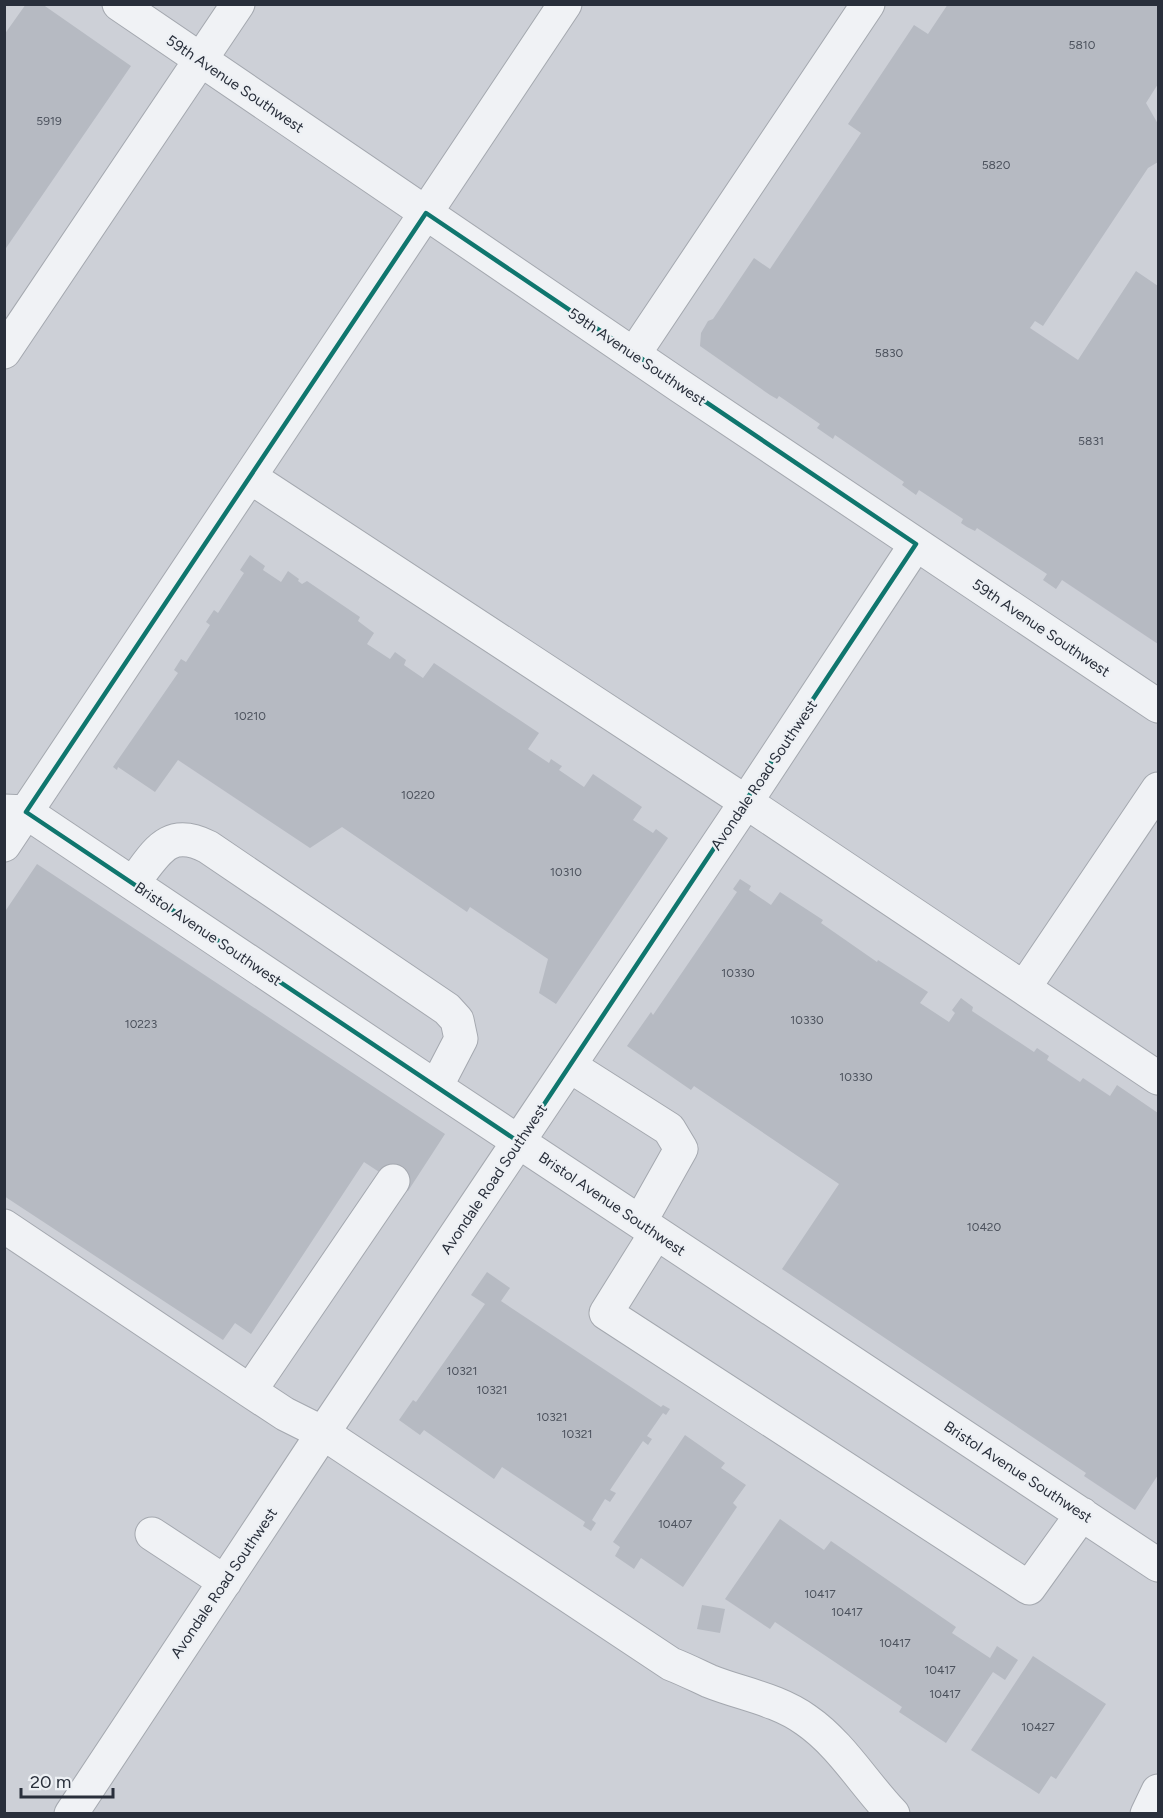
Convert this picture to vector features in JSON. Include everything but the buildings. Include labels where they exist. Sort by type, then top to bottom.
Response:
[{"type":"street","name":"59th Avenue Southwest","points":[[119,4],[1158,706]]},
{"type":"street","points":[[4,352],[238,4]]},
{"type":"street","points":[[4,845],[15,811],[250,477],[565,4]]},
{"type":"street","points":[[634,354],[868,4]]},
{"type":"street","points":[[250,477],[746,802],[1158,1078]]},
{"type":"street","name":"Avondale Road Southwest","points":[[71,1814],[916,544]]},
{"type":"street","points":[[1024,988],[1158,789]]},
{"type":"street","name":"Bristol Avenue Southwest","points":[[15,811],[133,883],[436,1087],[1158,1565]]},
{"type":"street","points":[[133,883],[161,848],[170,842],[180,838],[195,840],[208,848],[447,1009],[457,1020],[461,1039],[436,1087]]},
{"type":"street","points":[[570,1066],[669,1129],[681,1149],[648,1228],[606,1313],[1029,1588],[1082,1514]]},
{"type":"street","points":[[250,1391],[393,1181]]},
{"type":"street","points":[[4,1226],[285,1414],[323,1433],[671,1664],[710,1681],[759,1696],[808,1720],[893,1814]]},
{"type":"street","points":[[152,1534],[225,1582]]},
{"type":"street","points":[[1147,1814],[1158,1791]]},
{"type":"highlighted area","points":[[426,213],[916,544],[519,1142],[26,812]]},
{"type":"shaded area","points":[[5,5],[1158,5],[1158,1813],[5,1813]]}]
